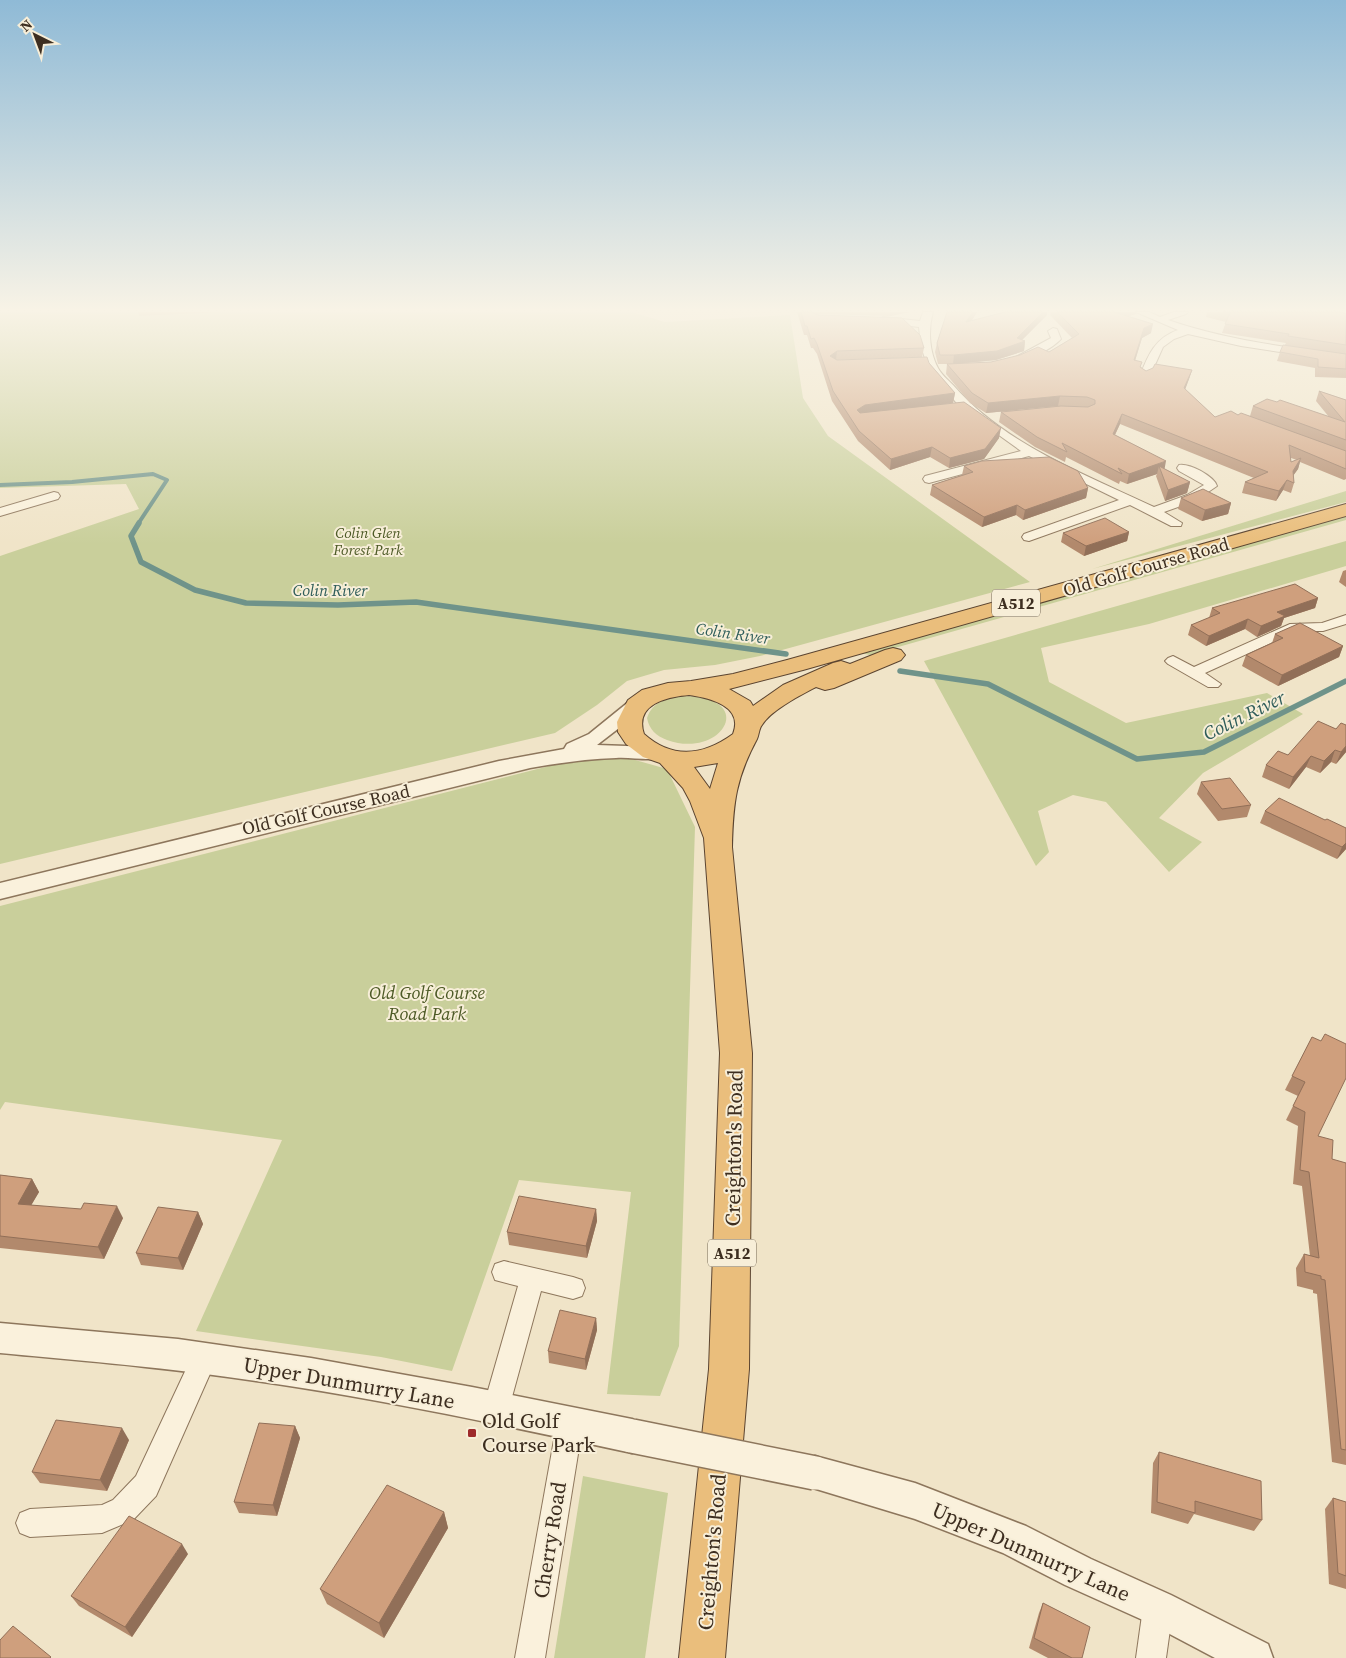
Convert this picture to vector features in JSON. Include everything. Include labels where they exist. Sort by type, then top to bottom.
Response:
[{"type":"highway","name":"Old Golf Course Road","points":[[684,688],[734,681],[795,665],[1346,510]]},
{"type":"highway","name":"Old Golf Course Road","points":[[745,733],[785,703],[825,682],[893,655],[1346,529]]},
{"type":"highway","name":"A512","points":[[684,688],[718,692],[732,699],[743,708],[745,733],[732,749],[718,755],[702,759],[662,755],[643,747],[633,737],[629,726],[630,714],[638,704],[650,696],[666,690],[684,688]]},
{"type":"highway","name":"Creighton's Road","points":[[702,1658],[730,1369],[736,1053],[718,847],[719,818],[724,788],[733,758],[745,733]]},
{"type":"highway","name":"Creighton's Road","points":[[662,755],[684,770],[700,791],[711,817],[718,847]]},
{"type":"street","points":[[951,389],[965,406],[1030,452],[1176,523]]},
{"type":"street","points":[[946,408],[965,406]]},
{"type":"street","points":[[984,419],[1003,418]]},
{"type":"street","points":[[929,479],[1030,452]]},
{"type":"street","points":[[1153,512],[1190,498],[1211,486],[1210,482],[1183,468]]},
{"type":"street","points":[[0,512],[54,496]]},
{"type":"street","points":[[1030,537],[1124,498]]},
{"type":"street","points":[[1193,673],[1294,627],[1323,627],[1346,619]]},
{"type":"street","points":[[1173,661],[1213,684]]},
{"type":"street","points":[[535,761],[576,748],[596,738],[638,704]]},
{"type":"street","name":"Old Golf Course Road","points":[[0,891],[256,826],[535,761],[604,751],[629,750],[662,755]]},
{"type":"street","points":[[504,1272],[573,1288]]},
{"type":"street","points":[[496,1408],[532,1279]]},
{"type":"street","name":"Upper Dunmurry Lane","points":[[0,1338],[204,1358],[496,1408],[815,1473],[915,1501],[1014,1539],[1078,1572],[1158,1608],[1254,1658]]},
{"type":"street","points":[[30,1523],[102,1520],[123,1510],[146,1486],[204,1358]]},
{"type":"street","name":"Cherry Road","points":[[530,1658],[570,1423]]},
{"type":"street","points":[[1151,1658],[1158,1608]]},
{"type":"green space","name":"Colin Glen Forest Park","points":[[0,389],[802,389],[803,398],[828,436],[1030,582],[760,656],[715,665],[664,670],[627,681],[597,705],[555,733],[0,864],[0,556],[139,509],[126,484],[0,488]]},
{"type":"green space","points":[[1346,491],[1346,502],[1092,569]]},
{"type":"green space","points":[[1346,514],[1346,520],[870,655],[855,652]]},
{"type":"green space","points":[[1346,541],[1346,566],[1149,624],[1041,648],[1049,682],[1126,723],[1267,693],[1303,714],[1203,773],[1159,818],[1202,842],[1169,872],[1106,802],[1073,795],[1038,811],[1049,852],[1036,866],[924,661]]},
{"type":"green space","points":[[682,696],[706,699],[720,706],[726,715],[724,726],[716,735],[704,742],[687,744],[667,740],[654,732],[649,726],[647,718],[652,708],[671,698]]},
{"type":"green space","name":"Old Golf Course Road Park","points":[[621,756],[667,769],[695,827],[679,1346],[660,1396],[607,1394],[631,1192],[519,1180],[452,1371],[381,1357],[196,1331],[282,1140],[5,1102],[0,1110],[0,906],[565,762]]},
{"type":"green space","points":[[583,1476],[668,1493],[645,1658],[554,1658]]},
{"type":"building","points":[[832,389],[952,389],[955,393],[865,405],[857,410],[860,413],[964,402],[1001,428],[985,449],[950,458],[932,447],[891,459],[859,431]]},
{"type":"building","points":[[969,389],[1185,389],[1215,417],[1231,411],[1238,415],[1241,413],[1346,451],[1346,469],[1289,445],[1291,462],[1301,458],[1293,471],[1294,483],[1287,480],[1279,491],[1245,482],[1268,472],[1122,414],[1113,434],[1166,461],[1129,474],[1118,468],[1122,474],[1062,443],[1067,452],[1037,437],[1001,412],[1061,406],[1088,407],[1095,404],[1095,400],[1087,397],[1060,396],[988,403]]},
{"type":"building","points":[[1319,391],[1346,400],[1346,440],[1253,406],[1267,399],[1277,402],[1280,400],[1345,422]]},
{"type":"building","points":[[1049,457],[1078,471],[1088,488],[1025,510],[1017,505],[984,517],[932,485],[973,472],[964,466],[982,461]]},
{"type":"building","points":[[1159,466],[1190,482],[1168,490]]},
{"type":"building","points":[[1203,489],[1231,503],[1205,510],[1181,498]]},
{"type":"building","points":[[1105,518],[1129,532],[1086,546],[1063,533]]},
{"type":"building","points":[[1295,584],[1318,598],[1277,612],[1285,616],[1261,626],[1248,619],[1209,636],[1191,625],[1220,613],[1212,608]]},
{"type":"building","points":[[1300,623],[1343,646],[1282,675],[1246,655],[1283,638],[1275,634]]},
{"type":"building","points":[[1318,721],[1336,729],[1341,723],[1346,725],[1346,746],[1341,752],[1335,750],[1324,761],[1311,756],[1293,777],[1266,765],[1278,751],[1288,755]]},
{"type":"building","points":[[1230,778],[1251,805],[1222,809],[1201,782]]},
{"type":"building","points":[[1279,798],[1346,828],[1346,843],[1342,847],[1265,811]]},
{"type":"building","points":[[1325,1034],[1346,1044],[1346,1078],[1318,1136],[1333,1140],[1332,1159],[1346,1163],[1346,1450],[1341,1449],[1325,1280],[1321,1279],[1321,1276],[1305,1272],[1304,1254],[1319,1258],[1309,1172],[1300,1170],[1305,1112],[1293,1106],[1305,1082],[1292,1076],[1312,1037],[1321,1041]]},
{"type":"building","points":[[0,1175],[32,1179],[18,1204],[81,1209],[84,1203],[117,1206],[98,1247],[0,1236]]},
{"type":"building","points":[[519,1196],[596,1209],[586,1246],[507,1232]]},
{"type":"building","points":[[158,1207],[198,1212],[178,1258],[136,1253]]},
{"type":"building","points":[[560,1310],[596,1318],[585,1359],[548,1351]]},
{"type":"building","points":[[56,1420],[122,1428],[100,1480],[32,1472]]},
{"type":"building","points":[[259,1423],[295,1426],[273,1505],[234,1502]]},
{"type":"building","points":[[1159,1452],[1261,1481],[1262,1520],[1195,1501],[1195,1513],[1157,1502]]},
{"type":"building","points":[[387,1485],[444,1512],[379,1623],[320,1589]]},
{"type":"building","points":[[1333,1498],[1346,1502],[1346,1576],[1338,1573]]},
{"type":"building","points":[[129,1516],[182,1544],[125,1627],[71,1596]]},
{"type":"building","points":[[1043,1603],[1090,1627],[1082,1658],[1072,1658],[1034,1638]]},
{"type":"building","points":[[13,1626],[51,1657],[0,1658],[0,1640]]},
{"type":"waterway","name":"Colin River","points":[[0,485],[72,482],[153,474],[167,480],[138,524]]},
{"type":"waterway","name":"Colin River","points":[[139,523],[131,536],[141,562],[195,590],[246,603],[338,605],[416,602],[786,654]]},
{"type":"waterway","name":"Colin River","points":[[900,671],[988,684],[1137,759],[1204,752],[1346,681]]},
{"type":"place","name":"Old Golf Course Park","points":[[472,1433]]}]
